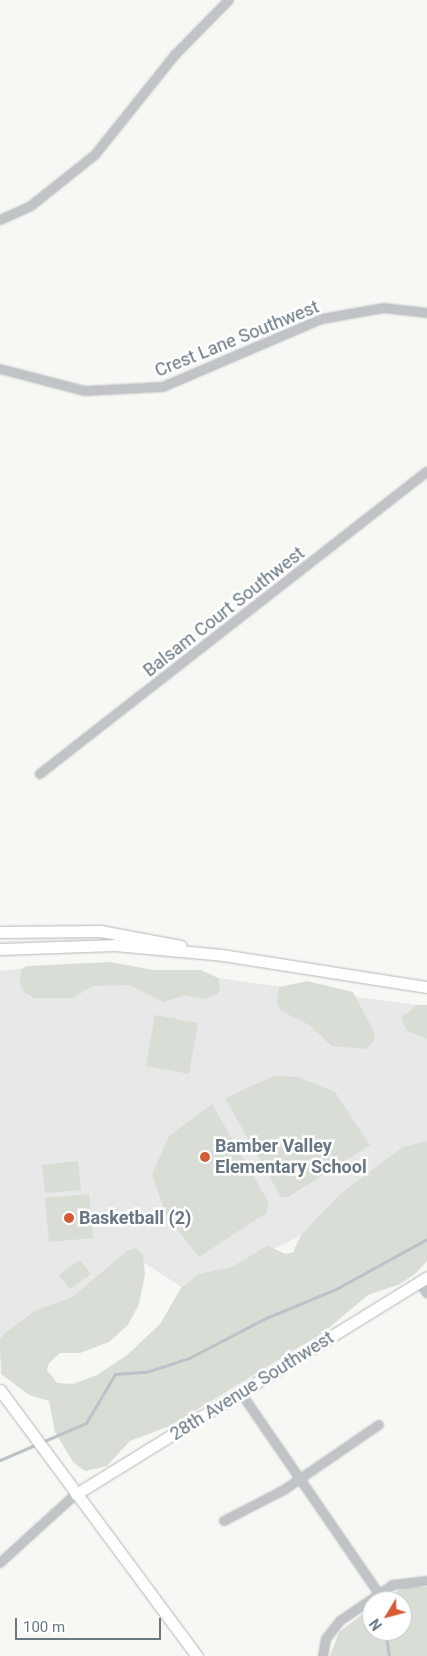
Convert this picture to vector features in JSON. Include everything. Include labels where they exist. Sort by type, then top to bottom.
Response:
[{"type":"street","points":[[0,220],[31,206],[94,155],[175,55],[229,0]]},
{"type":"street","name":"Crest Lane Southwest","points":[[0,370],[85,391],[154,388],[206,371],[322,318],[384,308],[427,313]]},
{"type":"street","name":"Balsam Court Southwest","points":[[40,774],[427,472]]},
{"type":"street","points":[[0,932],[100,931],[222,955],[427,987]]},
{"type":"street","points":[[0,948],[91,944],[222,955]]},
{"type":"street","points":[[423,1280],[427,1293]]},
{"type":"street","name":"28th Avenue Southwest","points":[[76,1494],[423,1280]]},
{"type":"street","points":[[0,1390],[197,1656]]},
{"type":"street","points":[[241,1393],[377,1591]]},
{"type":"street","points":[[224,1521],[301,1479],[379,1425]]},
{"type":"street","points":[[0,1563],[76,1494]]},
{"type":"street","points":[[385,1591],[403,1581],[427,1581]]},
{"type":"street","points":[[323,1656],[334,1627],[362,1606]]},
{"type":"shaded area","points":[[110,962],[153,970],[201,970],[218,978],[220,987],[218,994],[206,999],[185,995],[164,1002],[130,985],[92,986],[73,998],[34,998],[24,992],[20,983],[21,969],[27,966]]},
{"type":"shaded area","name":"Bamber Valley Elementary School","points":[[38,967],[218,978],[416,1005],[407,1012],[407,1031],[427,1039],[427,1141],[413,1145],[379,1196],[189,1292],[137,1258],[0,1358],[0,971]]},
{"type":"shaded area","points":[[307,981],[353,992],[375,1034],[373,1042],[365,1049],[332,1046],[309,1025],[281,1011],[277,1002],[279,987]]},
{"type":"shaded area","points":[[416,1005],[427,1005],[427,1039],[407,1031],[401,1018]]},
{"type":"shaded area","points":[[155,1015],[198,1023],[189,1074],[146,1066]]},
{"type":"shaded area","points":[[274,1076],[298,1077],[335,1092],[370,1145],[288,1197],[281,1197],[225,1098]]},
{"type":"shaded area","points":[[212,1104],[269,1203],[266,1213],[199,1257],[166,1215],[152,1174],[169,1136]]},
{"type":"shaded area","points":[[427,1141],[427,1261],[416,1273],[400,1284],[368,1295],[324,1332],[172,1425],[130,1441],[107,1466],[85,1471],[73,1462],[55,1432],[49,1401],[29,1395],[1,1374],[0,1339],[5,1333],[36,1310],[71,1298],[127,1251],[135,1248],[143,1255],[145,1275],[139,1304],[128,1325],[109,1342],[80,1353],[60,1353],[49,1363],[47,1370],[57,1383],[73,1384],[97,1375],[127,1355],[160,1324],[181,1288],[199,1274],[232,1267],[267,1246],[286,1254],[293,1252],[301,1235],[340,1194],[403,1147]]},
{"type":"shaded area","points":[[78,1161],[81,1190],[45,1193],[42,1165]]},
{"type":"shaded area","name":"Basketball (2)","points":[[89,1194],[93,1238],[49,1242],[45,1198]]},
{"type":"shaded area","points":[[80,1260],[91,1274],[70,1289],[59,1275]]},
{"type":"shaded area","points":[[405,1587],[427,1587],[427,1656],[330,1656],[339,1632],[362,1615],[362,1641],[412,1641],[412,1591],[398,1591]]},
{"type":"waterway","points":[[0,1460],[86,1423],[115,1374],[146,1372],[189,1358],[266,1318],[336,1289],[427,1239]]},
{"type":"waterway","points":[[387,1641],[389,1656]]},
{"type":"place","name":"Bamber Valley Elementary School","points":[[205,1157]]},
{"type":"place","name":"Basketball (2)","points":[[69,1218]]}]
